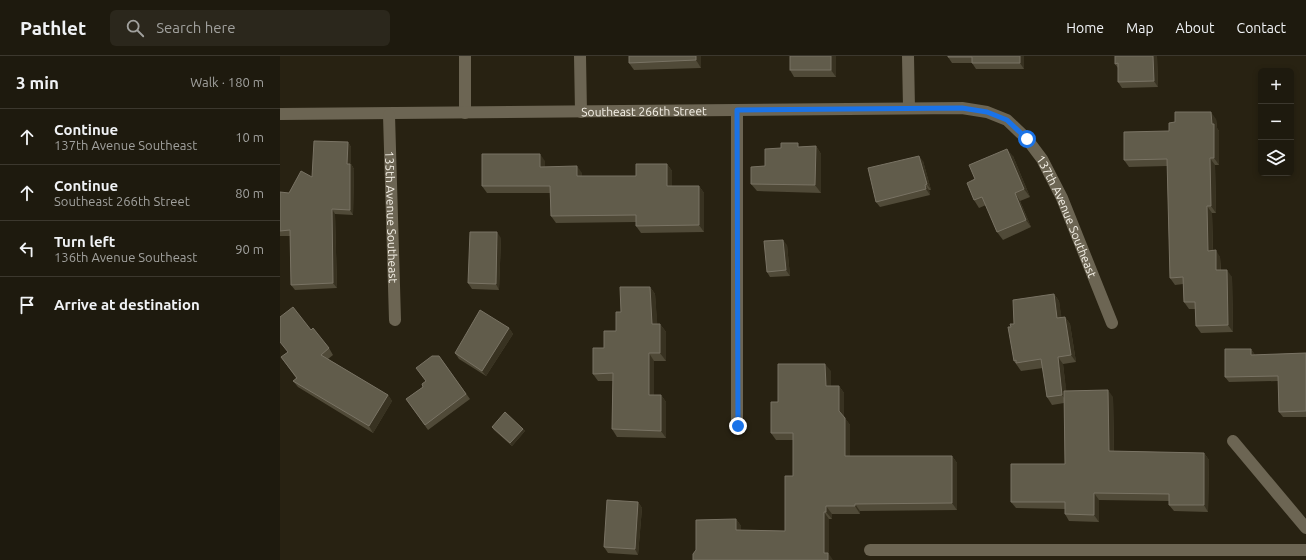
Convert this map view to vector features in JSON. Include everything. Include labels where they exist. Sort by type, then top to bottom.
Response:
[{"type":"street","points":[[465,56],[465,113]]},
{"type":"street","points":[[580,56],[581,112]]},
{"type":"street","points":[[908,56],[909,108]]},
{"type":"street","name":"Southeast 266th Street","points":[[280,114],[390,115],[962,108],[987,112],[1007,120]]},
{"type":"street","points":[[737,110],[738,426]]},
{"type":"street","name":"135th Avenue Southeast","points":[[390,115],[395,320]]},
{"type":"street","name":"137th Avenue Southeast","points":[[1007,120],[1027,139],[1045,166],[1062,198],[1112,323]]},
{"type":"street","points":[[1233,441],[1306,528]]},
{"type":"street","points":[[870,550],[1306,550]]},
{"type":"building","points":[[629,56],[696,56],[696,60],[629,63]]},
{"type":"building","points":[[790,56],[831,56],[831,70],[790,70]]},
{"type":"building","points":[[948,56],[1020,56],[1020,63],[972,63],[972,57]]},
{"type":"building","points":[[1115,56],[1153,56],[1154,81],[1118,82],[1118,63],[1115,64]]},
{"type":"building","points":[[1175,112],[1211,112],[1212,124],[1214,124],[1214,158],[1210,158],[1211,206],[1207,206],[1208,251],[1216,250],[1216,270],[1227,270],[1228,325],[1196,326],[1195,302],[1184,302],[1183,277],[1170,278],[1167,159],[1124,160],[1124,132],[1169,131],[1169,123],[1175,122]]},
{"type":"building","points":[[314,141],[348,142],[347,164],[350,164],[350,210],[332,209],[333,283],[291,285],[290,230],[280,231],[280,192],[289,193],[301,171],[312,177]]},
{"type":"building","points":[[781,143],[798,143],[798,147],[816,146],[815,185],[751,184],[751,167],[765,166],[765,149],[781,148]]},
{"type":"building","points":[[1007,149],[1024,189],[1015,193],[1026,220],[997,232],[982,197],[974,200],[967,183],[975,179],[969,165]]},
{"type":"building","points":[[482,154],[540,154],[540,167],[577,166],[577,176],[636,176],[636,164],[667,164],[667,186],[699,186],[699,225],[636,226],[636,215],[551,216],[550,186],[482,186]]},
{"type":"building","points":[[919,156],[927,184],[925,185],[926,189],[876,202],[868,168]]},
{"type":"building","points":[[470,232],[497,232],[496,284],[468,283]]},
{"type":"building","points":[[783,240],[786,270],[767,272],[764,241]]},
{"type":"building","points":[[620,287],[650,287],[652,324],[660,324],[660,353],[649,353],[649,395],[661,395],[661,431],[612,429],[613,373],[593,374],[593,348],[604,348],[604,331],[616,331],[616,312],[621,312]]},
{"type":"building","points":[[1054,294],[1057,318],[1065,317],[1071,355],[1058,357],[1062,395],[1047,397],[1041,359],[1016,363],[1016,360],[1014,361],[1008,327],[1011,327],[1010,324],[1014,324],[1013,300]]},
{"type":"building","points":[[293,307],[311,330],[313,328],[329,348],[321,355],[388,395],[369,426],[293,381],[297,378],[281,357],[288,352],[280,342],[280,317]]},
{"type":"building","points":[[480,310],[509,328],[482,371],[455,353]]},
{"type":"building","points":[[1225,349],[1251,349],[1251,355],[1306,353],[1306,411],[1279,412],[1278,376],[1225,377]]},
{"type":"building","points":[[432,356],[439,356],[466,394],[425,425],[406,399],[423,387],[422,384],[426,381],[416,368]]},
{"type":"building","points":[[778,364],[825,364],[826,386],[839,386],[839,411],[845,418],[845,456],[952,456],[952,503],[855,504],[855,506],[826,506],[826,512],[824,512],[824,553],[828,553],[828,560],[693,560],[693,554],[696,550],[696,520],[736,519],[736,530],[785,531],[785,476],[793,476],[793,433],[771,433],[771,402],[778,402]]},
{"type":"building","points":[[1108,390],[1109,451],[1204,453],[1204,505],[1169,505],[1169,494],[1094,493],[1094,515],[1065,514],[1065,502],[1011,502],[1011,464],[1065,464],[1064,391]]},
{"type":"building","points":[[505,412],[523,429],[510,443],[492,427]]},
{"type":"building","points":[[607,500],[638,502],[635,549],[604,547]]},
{"type":"route","points":[[738,426],[737,110],[962,108],[987,112],[1007,120],[1027,139]]}]
